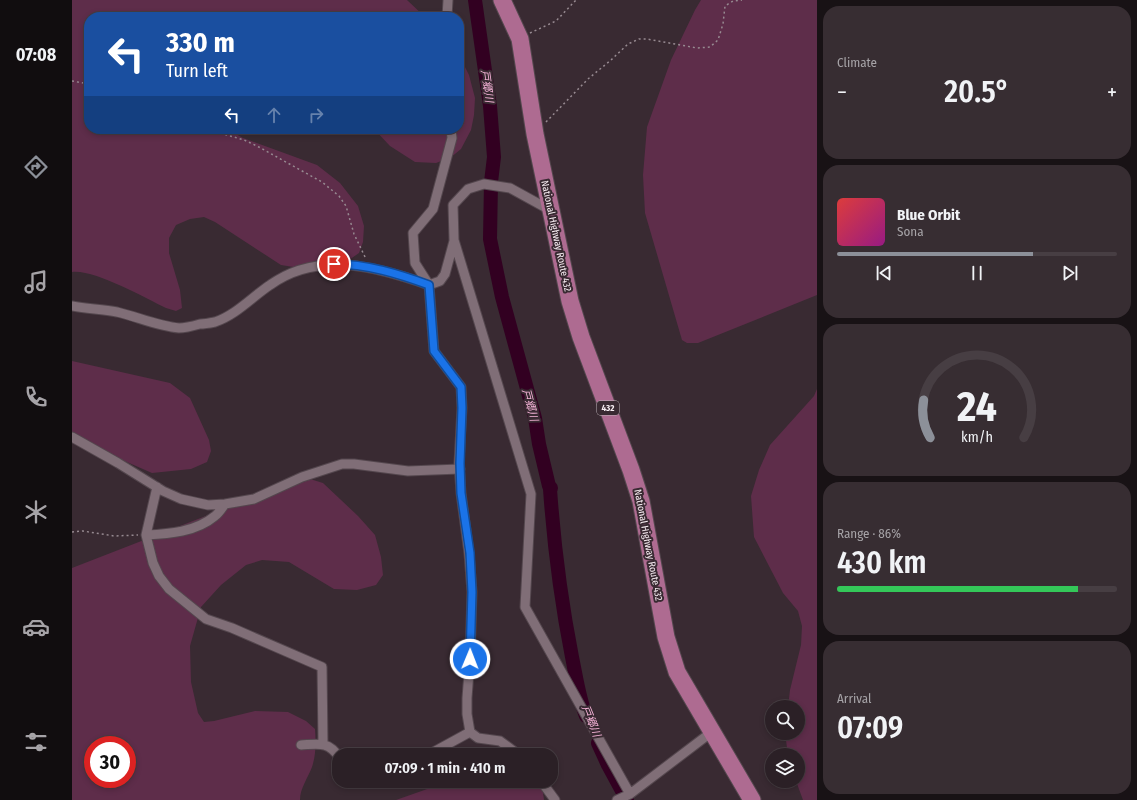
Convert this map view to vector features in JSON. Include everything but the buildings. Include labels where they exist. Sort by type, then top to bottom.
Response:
[{"type":"highway","name":"National Highway Route 432","points":[[502,0],[520,39],[535,134],[570,300],[581,337],[631,470],[641,501],[666,637],[677,672],[713,731],[752,800]]},
{"type":"street","points":[[447,12],[448,0]]},
{"type":"street","points":[[452,134],[452,138],[432,209],[413,233],[415,263],[429,285],[434,351],[461,387],[461,493],[470,553],[472,592],[467,698],[467,714],[470,732],[478,738],[500,741],[510,748]]},
{"type":"street","points":[[550,210],[510,188],[484,184],[468,189],[453,205],[454,240],[531,494],[525,607],[630,794]]},
{"type":"street","points":[[72,306],[116,312],[180,328],[214,322],[231,314],[269,285],[287,274],[324,264],[344,264],[371,268],[429,285],[440,281],[445,274],[454,240]]},
{"type":"street","points":[[72,437],[157,487],[181,499],[208,504],[225,504],[254,499],[302,477],[342,464],[354,464],[408,471],[460,469]]},
{"type":"street","points":[[157,487],[146,535],[150,554],[159,576],[169,589],[206,619],[232,628],[322,667],[323,743]]},
{"type":"street","points":[[146,535],[187,530],[205,523],[216,516],[225,504]]},
{"type":"street","points":[[616,800],[630,794],[713,731]]},
{"type":"street","points":[[441,748],[470,732]]},
{"type":"street","points":[[302,745],[323,743],[332,750]]},
{"type":"street","points":[[546,788],[555,800]]},
{"type":"path","points":[[520,39],[556,21],[576,0]]},
{"type":"path","points":[[535,134],[588,78],[628,44],[647,39],[696,48],[710,47],[718,40],[723,24],[725,6],[733,1],[742,0]]},
{"type":"path","points":[[72,81],[84,83]]},
{"type":"path","points":[[223,134],[258,146],[322,182],[339,196],[346,206],[354,234],[371,268]]},
{"type":"path","points":[[72,532],[83,531],[114,536],[146,535]]},
{"type":"shaded area","points":[[72,0],[407,0],[420,12],[84,12],[84,134],[236,134],[317,165],[340,183],[358,206],[364,226],[363,242],[359,253],[346,262],[328,270],[306,269],[281,265],[215,222],[204,217],[190,219],[176,225],[169,238],[169,253],[180,290],[182,308],[176,311],[166,308],[106,279],[81,272],[72,272]]},
{"type":"shaded area","points":[[701,0],[817,0],[817,295],[698,343],[687,343],[682,340],[645,213],[643,175],[647,127],[671,60]]},
{"type":"shaded area","points":[[464,65],[469,75],[475,98],[471,130],[461,149],[450,158],[436,163],[415,162],[390,146],[379,134],[464,134]]},
{"type":"shaded area","points":[[72,361],[170,383],[190,398],[209,440],[211,451],[207,462],[191,469],[152,473],[72,438]]},
{"type":"shaded area","points":[[817,389],[817,800],[803,800],[799,788],[805,788],[805,748],[787,748],[786,740],[805,740],[805,700],[789,700],[801,645],[802,626],[798,611],[783,593],[754,537],[751,496],[759,470],[770,445],[814,396]]},
{"type":"shaded area","points":[[310,479],[323,483],[358,516],[375,535],[381,557],[383,575],[376,585],[357,590],[334,589],[289,562],[262,560],[246,565],[221,585],[201,607],[190,646],[191,682],[198,713],[204,722],[255,711],[288,712],[306,721],[315,729],[316,739],[314,758],[312,767],[300,796],[300,800],[72,800],[72,568],[270,491]]},
{"type":"shaded area","points":[[430,788],[542,788],[544,800],[396,800]]},
{"type":"waterway","name":"戸郷川","points":[[475,0],[490,106],[494,157],[491,182],[490,239],[502,297],[535,418],[539,444],[549,486],[551,488],[561,594],[581,702],[586,716]]},
{"type":"waterway","name":"戸郷川","points":[[598,743],[627,800]]},
{"type":"route","points":[[334,264],[364,266],[429,285],[434,351],[461,387],[461,493],[470,553],[472,592],[470,659]]}]
